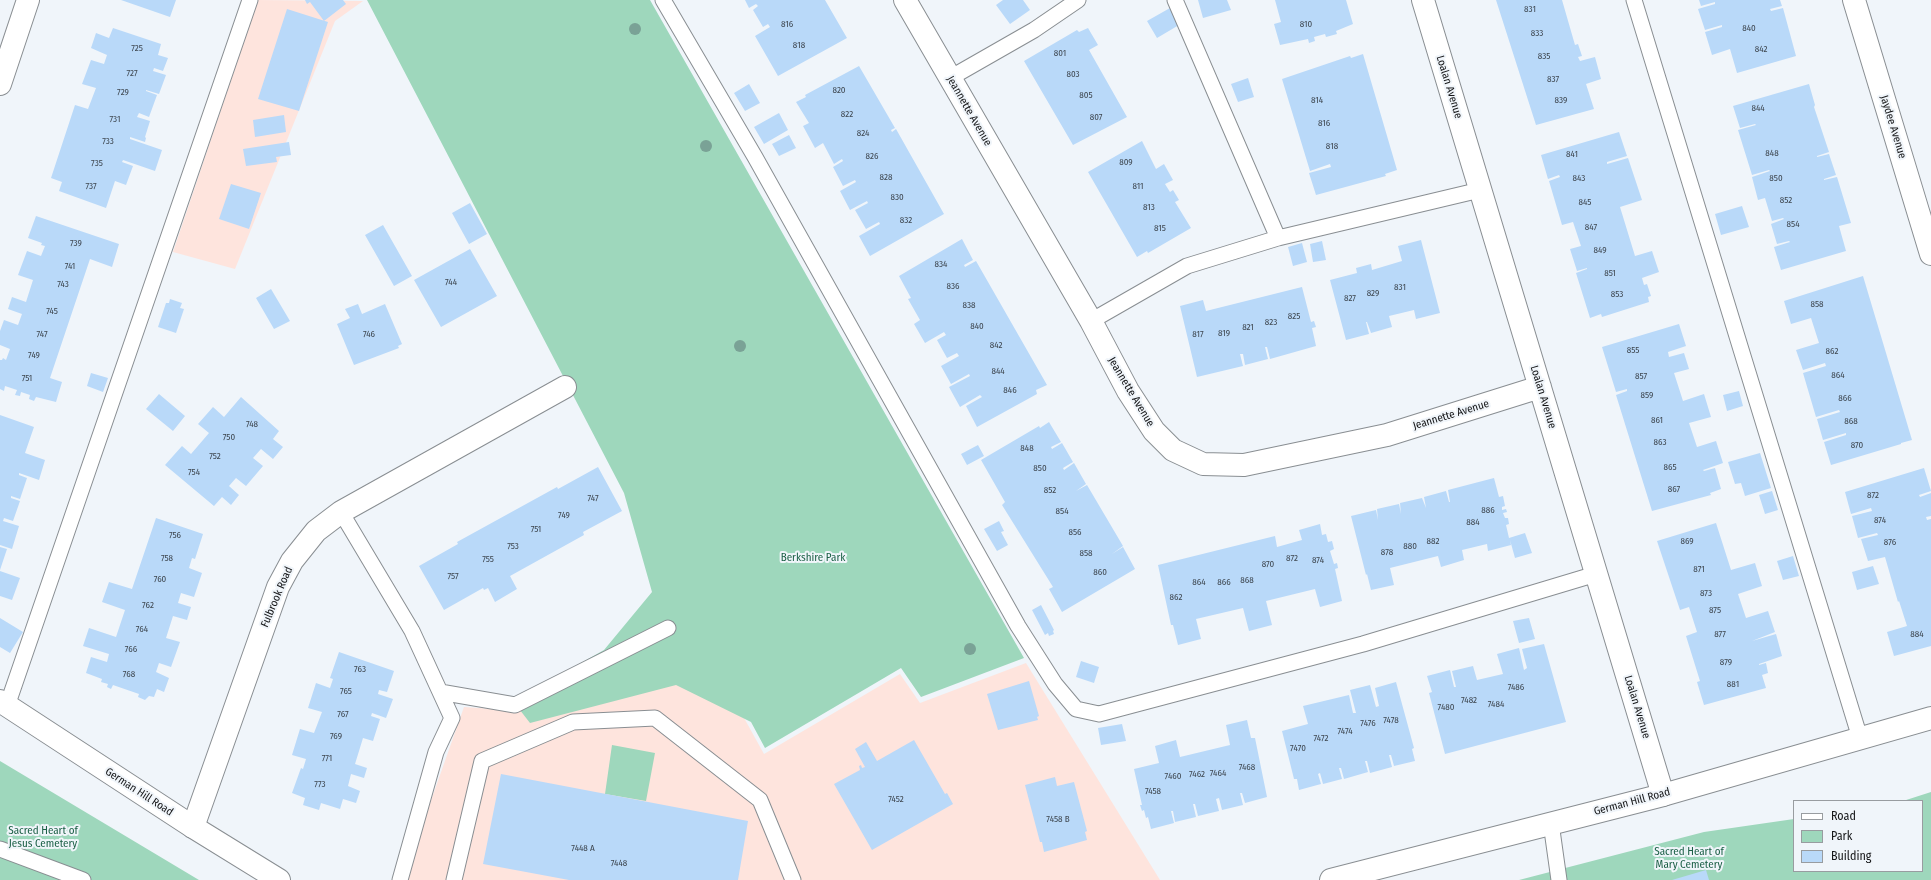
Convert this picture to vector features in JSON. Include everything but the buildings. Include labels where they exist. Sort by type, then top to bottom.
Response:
[{"type":"street","points":[[0,84],[28,0]]},
{"type":"street","name":"Jeannette Avenue","points":[[905,0],[1091,321],[1128,391],[1154,431],[1173,450],[1203,464],[1244,465],[1387,435],[1540,387]]},
{"type":"street","name":"Loalan Avenue","points":[[1423,0],[1663,795]]},
{"type":"street","name":"Jaydee Avenue","points":[[1854,0],[1931,254]]},
{"type":"street","name":"Fulbrook Road","points":[[193,827],[278,587],[292,561],[316,531],[340,512],[565,387]]},
{"type":"street","name":"German Hill Road","points":[[3,704],[193,827],[279,880]]},
{"type":"street","name":"German Hill Road","points":[[1331,880],[1663,795],[1931,718]]},
{"type":"lane","points":[[3,704],[250,0]]},
{"type":"lane","points":[[663,0],[755,157],[1018,626],[1055,684],[1076,708],[1099,714],[1363,644],[1596,574]]},
{"type":"lane","points":[[950,78],[1034,30],[1078,0]]},
{"type":"lane","points":[[1175,0],[1278,238]]},
{"type":"lane","points":[[1634,0],[1860,738]]},
{"type":"lane","points":[[1091,321],[1187,266],[1278,238],[1480,190]]},
{"type":"lane","points":[[340,512],[412,631],[452,718],[436,752],[400,880]]},
{"type":"lane","points":[[440,692],[515,705],[668,628]]},
{"type":"lane","points":[[454,880],[482,761],[573,722],[655,718],[760,800],[793,880]]},
{"type":"lane","points":[[1551,823],[1559,880]]},
{"type":"lane","points":[[0,849],[83,880]]},
{"type":"shaded area","points":[[258,0],[363,1],[335,21],[235,269],[173,252]]},
{"type":"shaded area","points":[[707,651],[764,754],[900,674],[920,703],[1026,663],[1160,880],[403,880],[464,707],[522,711]]},
{"type":"green space","name":"Berkshire Park","points":[[367,0],[650,0],[1024,658],[921,697],[901,668],[765,748],[751,722],[676,685],[530,723],[513,701],[604,650],[652,592],[624,493]]},
{"type":"green space","points":[[612,745],[655,753],[646,801],[605,794]]},
{"type":"green space","name":"Sacred Heart of Jesus Cemetery","points":[[0,761],[199,880],[0,880]]},
{"type":"green space","name":"Sacred Heart of Mary Cemetery","points":[[1931,792],[1931,880],[1519,880],[1704,832],[1793,819],[1793,872],[1923,872],[1923,800],[1906,800]]}]
